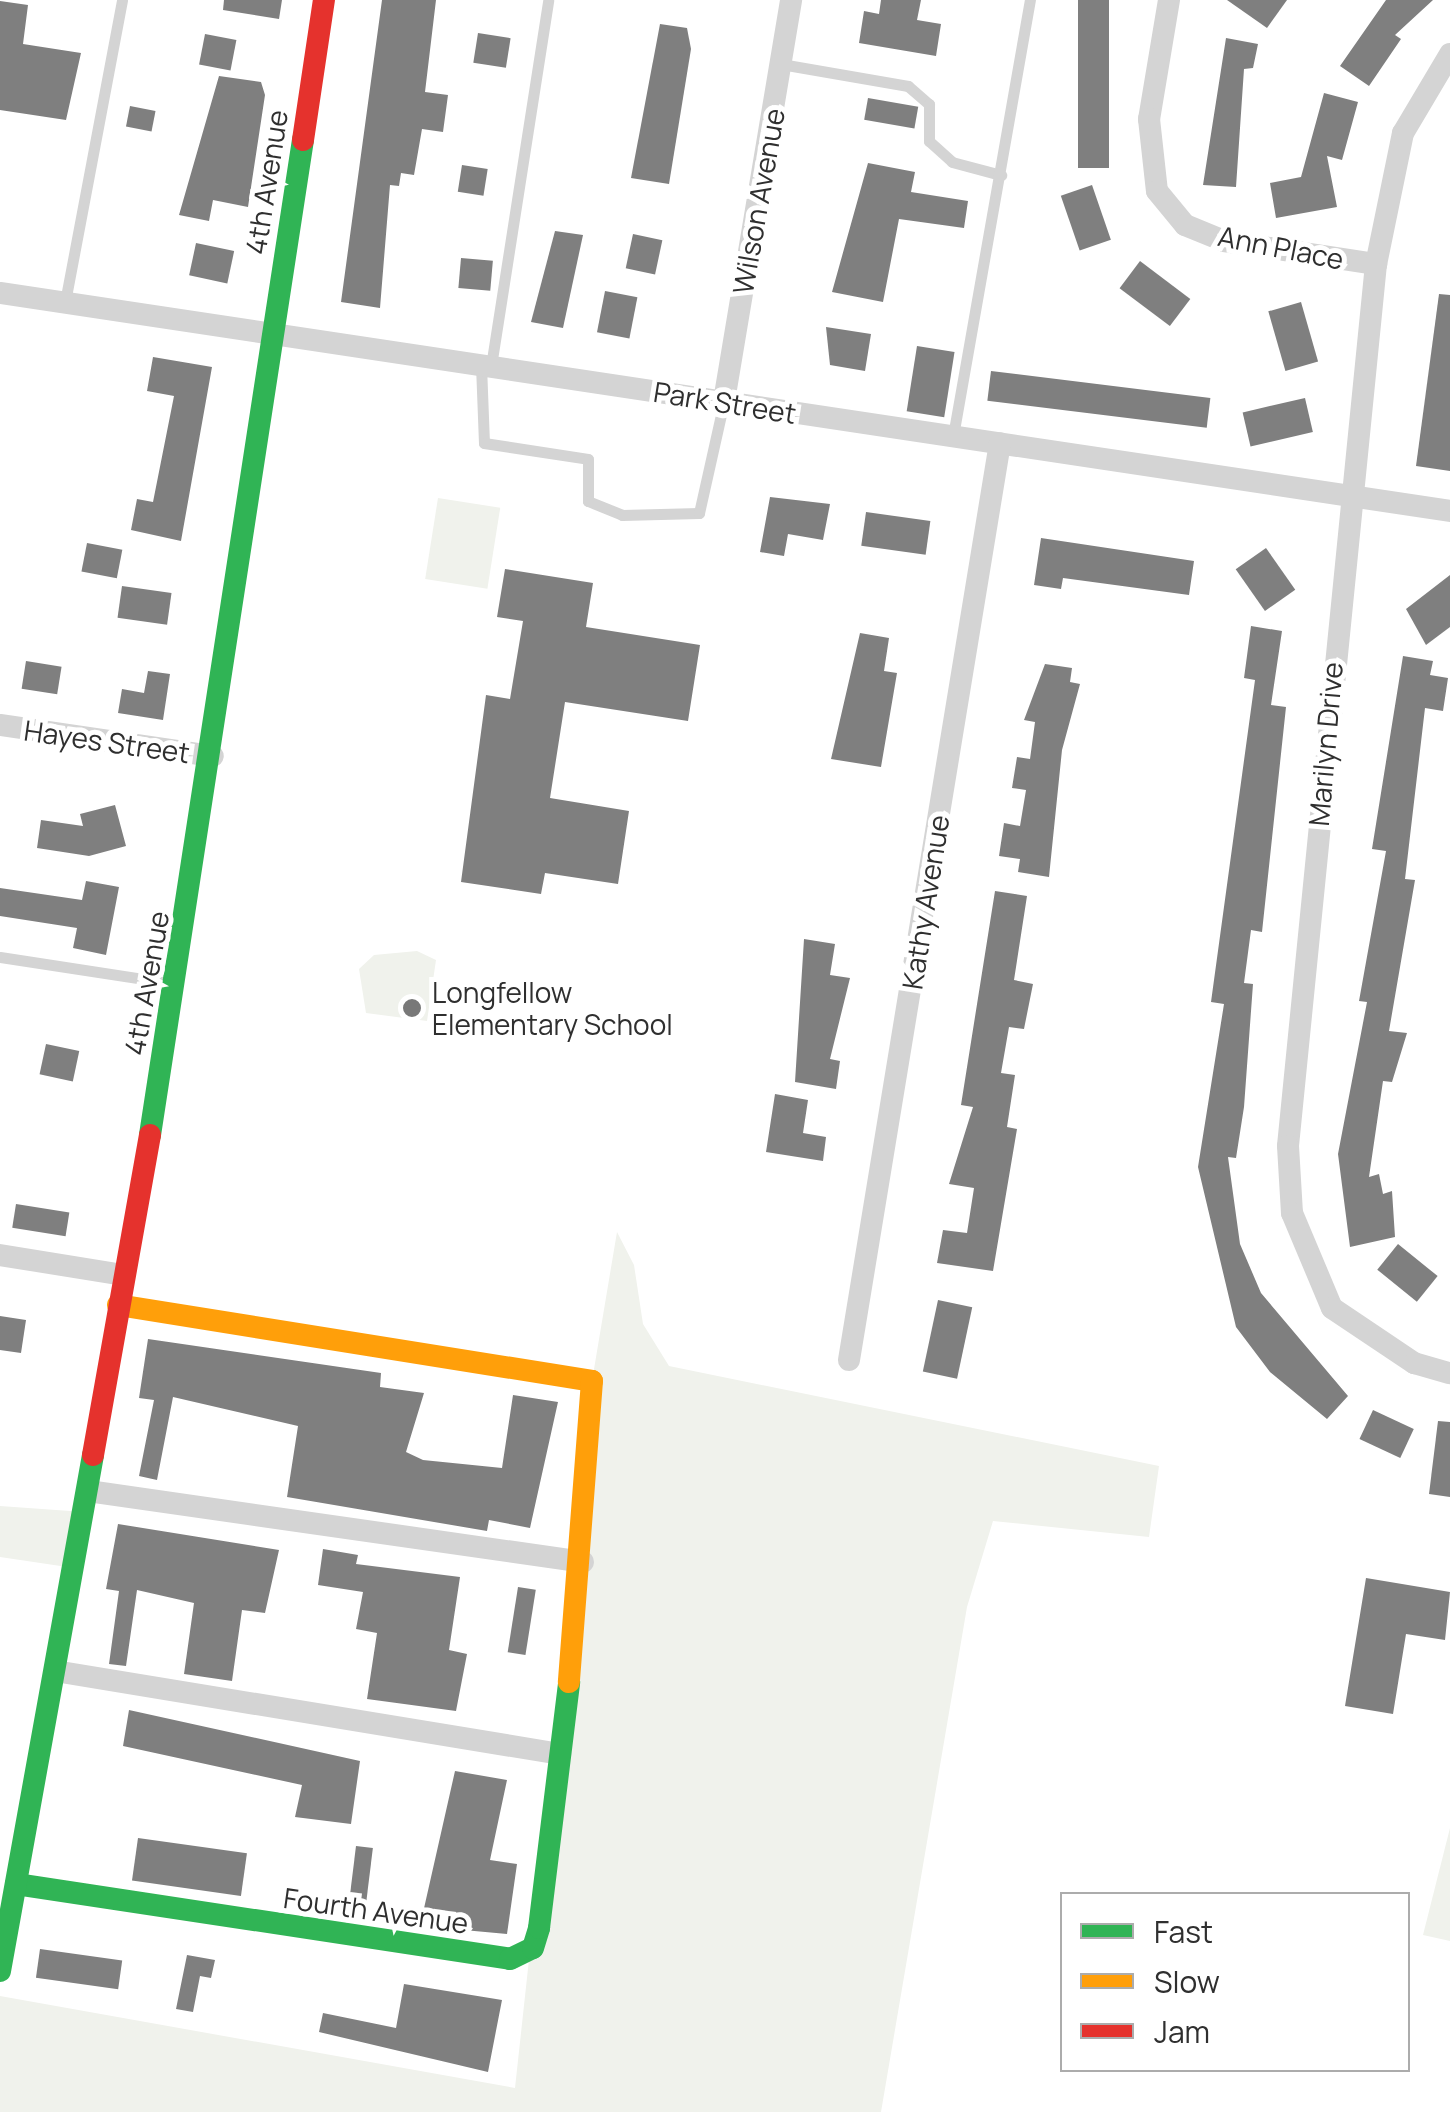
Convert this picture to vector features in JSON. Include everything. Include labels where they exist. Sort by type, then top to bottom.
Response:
[{"type":"street","name":"4th Avenue","points":[[0,1971],[177,984],[324,0]]},
{"type":"street","name":"Wilson Avenue","points":[[724,402],[791,0]]},
{"type":"street","name":"Ann Place","points":[[1168,0],[1149,118],[1157,191],[1185,225],[1224,241],[1376,264]]},
{"type":"street","name":"Marilyn Drive","points":[[1450,54],[1403,133],[1376,264],[1349,496],[1288,1146],[1292,1214],[1332,1308],[1414,1363],[1450,1373]]},
{"type":"street","name":"Park Street","points":[[0,293],[1450,511]]},
{"type":"street","name":"Kathy Avenue","points":[[850,1360],[1000,443]]},
{"type":"street","name":"Hayes Street","points":[[0,725],[214,756]]},
{"type":"street","points":[[0,1254],[124,1275]]},
{"type":"street","name":"Fourth Avenue","points":[[16,1884],[510,1959],[533,1948],[539,1928],[582,1562],[592,1380],[118,1304]]},
{"type":"street","points":[[88,1491],[582,1562]]},
{"type":"street","points":[[55,1671],[560,1754]]},
{"type":"lane","points":[[65,302],[122,0]]},
{"type":"lane","points":[[548,0],[486,366],[484,443],[588,459],[588,502],[622,516],[699,513],[724,402]]},
{"type":"lane","points":[[953,436],[1030,0]]},
{"type":"lane","points":[[781,64],[908,86],[929,104],[929,141],[952,162],[1001,175]]},
{"type":"lane","points":[[0,958],[177,984]]},
{"type":"shaded area","points":[[438,498],[500,508],[487,589],[425,579]]},
{"type":"shaded area","points":[[417,951],[436,960],[427,1021],[366,1013],[359,969],[374,955]]},
{"type":"shaded area","points":[[617,1232],[634,1265],[643,1324],[669,1366],[1159,1466],[1149,1537],[993,1521],[967,1607],[881,2112],[0,2112],[0,1996],[515,2088],[592,1381]]},
{"type":"shaded area","points":[[0,1506],[84,1512],[74,1568],[0,1557]]},
{"type":"shaded area","points":[[1450,1828],[1450,1941],[1423,1935]]},
{"type":"building","points":[[224,0],[282,0],[279,19],[223,10]]},
{"type":"building","points":[[382,0],[436,0],[425,92],[448,95],[443,132],[422,129],[414,175],[401,173],[399,186],[390,185],[380,308],[341,302]]},
{"type":"building","points":[[881,0],[921,0],[917,20],[941,24],[936,56],[859,43],[864,11],[879,14]]},
{"type":"building","points":[[1078,0],[1109,0],[1109,168],[1078,168]]},
{"type":"building","points":[[1227,0],[1287,0],[1267,28]]},
{"type":"building","points":[[1386,0],[1433,0],[1395,35],[1401,39],[1369,86],[1340,66]]},
{"type":"building","points":[[0,1],[28,5],[23,44],[81,53],[66,120],[0,110]]},
{"type":"building","points":[[660,24],[687,28],[691,49],[669,184],[631,178]]},
{"type":"building","points":[[478,33],[511,38],[506,68],[473,63]]},
{"type":"building","points":[[205,34],[236,40],[230,71],[199,64]]},
{"type":"building","points":[[1226,38],[1258,44],[1253,68],[1244,69],[1236,187],[1203,185]]},
{"type":"building","points":[[219,76],[261,82],[265,95],[248,207],[213,200],[209,221],[179,215]]},
{"type":"building","points":[[1324,93],[1358,102],[1342,160],[1327,156],[1337,207],[1276,218],[1270,183],[1301,177]]},
{"type":"building","points":[[868,98],[918,107],[914,129],[864,120]]},
{"type":"building","points":[[130,106],[156,111],[152,132],[126,127]]},
{"type":"building","points":[[868,163],[915,172],[911,192],[968,201],[964,228],[899,219],[883,302],[832,292]]},
{"type":"building","points":[[462,165],[488,169],[483,196],[458,192]]},
{"type":"building","points":[[1092,185],[1111,240],[1080,251],[1061,196]]},
{"type":"building","points":[[555,231],[583,235],[563,328],[531,322]]},
{"type":"building","points":[[633,234],[662,240],[655,274],[626,268]]},
{"type":"building","points":[[196,243],[234,251],[227,283],[189,275]]},
{"type":"building","points":[[461,258],[493,261],[490,291],[458,288]]},
{"type":"building","points":[[1140,261],[1190,299],[1170,326],[1120,288]]},
{"type":"building","points":[[605,291],[637,297],[629,339],[597,332]]},
{"type":"building","points":[[1439,294],[1450,295],[1450,471],[1416,466]]},
{"type":"building","points":[[1301,302],[1318,362],[1285,371],[1268,311]]},
{"type":"building","points":[[826,327],[871,334],[865,371],[830,365]]},
{"type":"building","points":[[917,346],[955,352],[944,417],[907,411]]},
{"type":"building","points":[[153,357],[212,367],[181,541],[131,530],[137,499],[153,502],[174,396],[147,391]]},
{"type":"building","points":[[991,371],[1210,398],[1207,428],[987,401]]},
{"type":"building","points":[[1305,398],[1313,432],[1251,446],[1243,412]]},
{"type":"building","points":[[770,497],[830,504],[823,540],[788,534],[784,556],[760,552]]},
{"type":"building","points":[[866,512],[930,521],[926,555],[861,546]]},
{"type":"building","points":[[1041,538],[1194,561],[1189,595],[1063,578],[1061,589],[1034,585]]},
{"type":"building","points":[[87,543],[122,550],[117,578],[81,571]]},
{"type":"building","points":[[1266,548],[1295,590],[1265,611],[1236,569]]},
{"type":"building","points":[[505,569],[593,583],[586,627],[700,645],[688,721],[565,702],[550,798],[629,811],[618,884],[545,873],[541,894],[461,882],[486,695],[510,699],[523,621],[497,617]]},
{"type":"building","points":[[1450,575],[1450,627],[1426,645],[1406,609]]},
{"type":"building","points":[[122,586],[172,593],[167,625],[118,618]]},
{"type":"building","points":[[1251,626],[1282,631],[1271,705],[1286,707],[1262,932],[1251,930],[1244,983],[1253,984],[1244,1107],[1236,1158],[1228,1157],[1240,1244],[1261,1293],[1348,1396],[1327,1419],[1270,1372],[1236,1327],[1198,1167],[1224,1004],[1211,1002],[1255,680],[1244,678]]},
{"type":"building","points":[[860,633],[889,638],[884,671],[897,673],[881,767],[831,759]]},
{"type":"building","points":[[1403,656],[1433,661],[1430,675],[1448,678],[1443,711],[1425,708],[1405,879],[1415,880],[1389,1031],[1407,1033],[1392,1082],[1383,1081],[1369,1177],[1379,1174],[1383,1194],[1392,1191],[1395,1237],[1350,1247],[1338,1154],[1367,1002],[1359,1001],[1386,851],[1372,849]]},
{"type":"building","points":[[26,661],[62,667],[57,694],[22,689]]},
{"type":"building","points":[[1045,664],[1072,668],[1070,682],[1080,684],[1062,750],[1049,877],[1018,872],[1020,859],[999,856],[1004,823],[1020,826],[1026,790],[1012,788],[1017,757],[1030,759],[1035,722],[1024,720]]},
{"type":"building","points":[[148,671],[170,674],[163,720],[118,713],[122,689],[144,693]]},
{"type":"building","points":[[115,805],[126,846],[89,856],[37,848],[41,820],[83,826],[80,814]]},
{"type":"building","points":[[86,881],[119,887],[106,955],[73,948],[77,928],[0,916],[0,888],[82,900]]},
{"type":"building","points":[[995,891],[1027,896],[1014,980],[1033,984],[1024,1029],[1009,1027],[1001,1073],[1015,1075],[1007,1127],[1017,1129],[993,1271],[937,1263],[943,1230],[967,1233],[974,1188],[949,1184],[973,1107],[961,1105]]},
{"type":"building","points":[[804,939],[835,944],[830,975],[850,978],[830,1059],[840,1061],[836,1089],[795,1082]]},
{"type":"building","points":[[46,1044],[79,1051],[73,1081],[40,1074]]},
{"type":"building","points":[[775,1094],[808,1100],[803,1133],[826,1137],[823,1161],[766,1152]]},
{"type":"building","points":[[16,1204],[69,1212],[66,1236],[12,1228]]},
{"type":"building","points":[[1398,1244],[1438,1276],[1417,1302],[1377,1270]]},
{"type":"building","points":[[938,1300],[972,1307],[957,1379],[923,1371]]},
{"type":"building","points":[[0,1316],[26,1320],[21,1353],[0,1350]]},
{"type":"building","points":[[148,1339],[381,1373],[380,1387],[424,1393],[406,1452],[423,1460],[502,1468],[513,1395],[558,1402],[530,1528],[489,1520],[487,1531],[287,1497],[298,1426],[173,1397],[157,1480],[139,1476],[154,1400],[139,1398]]},
{"type":"building","points":[[1373,1410],[1414,1429],[1400,1458],[1359,1439]]},
{"type":"building","points":[[1438,1421],[1450,1422],[1450,1497],[1429,1494]]},
{"type":"building","points":[[118,1524],[279,1550],[265,1613],[242,1610],[232,1681],[184,1674],[194,1603],[137,1590],[126,1666],[109,1664],[119,1591],[106,1589]]},
{"type":"building","points":[[323,1549],[358,1555],[356,1564],[460,1577],[449,1650],[467,1654],[456,1711],[367,1699],[377,1633],[356,1629],[363,1592],[318,1585]]},
{"type":"building","points":[[1366,1578],[1450,1592],[1445,1640],[1406,1634],[1393,1714],[1345,1706]]},
{"type":"building","points":[[518,1587],[536,1590],[525,1655],[508,1652]]},
{"type":"building","points":[[129,1710],[360,1761],[351,1824],[295,1817],[302,1785],[123,1746]]},
{"type":"building","points":[[455,1771],[507,1780],[490,1860],[517,1864],[507,1934],[420,1926]]},
{"type":"building","points":[[138,1838],[247,1853],[241,1896],[132,1881]]},
{"type":"building","points":[[356,1846],[373,1848],[364,1918],[347,1915]]},
{"type":"building","points":[[40,1949],[122,1961],[118,1989],[36,1978]]},
{"type":"building","points":[[187,1955],[215,1960],[211,1978],[200,1976],[193,2012],[176,2009]]},
{"type":"building","points":[[404,1984],[502,2000],[488,2072],[319,2032],[323,2013],[396,2028]]},
{"type":"traffic: fast","points":[[150,1135],[303,140]]},
{"type":"traffic: fast","points":[[0,1971],[93,1455]]},
{"type":"traffic: fast","points":[[16,1884],[510,1959],[533,1948],[539,1928],[569,1682]]},
{"type":"traffic: slow","points":[[118,1305],[592,1381],[569,1682]]},
{"type":"traffic: jam","points":[[303,140],[324,0]]},
{"type":"traffic: jam","points":[[93,1455],[150,1135]]},
{"type":"place","name":"Longfellow Elementary School","points":[[412,1008]]}]
